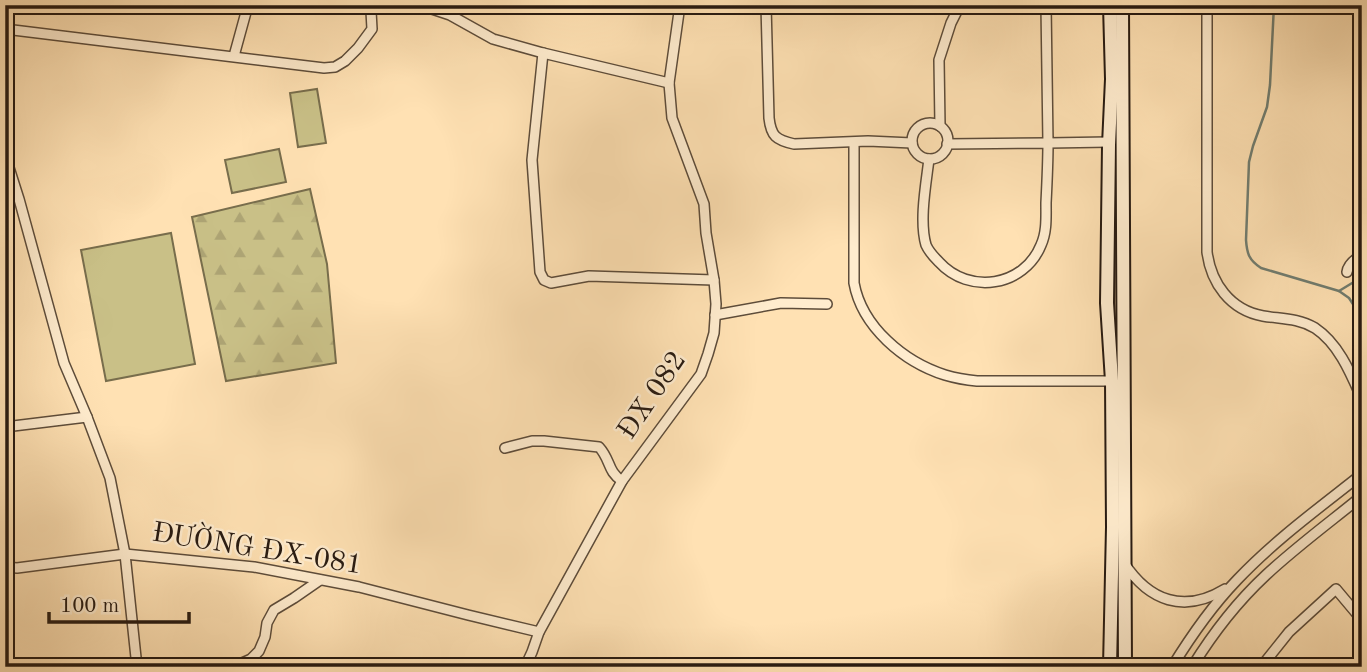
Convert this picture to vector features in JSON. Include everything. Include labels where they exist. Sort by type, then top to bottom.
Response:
[{"type":"street","points":[[234,56],[248,5]]},
{"type":"street","points":[[5,29],[324,68],[335,67],[358,48],[372,29],[371,11],[377,5]]},
{"type":"street","points":[[420,5],[450,15],[493,39],[668,83]]},
{"type":"street","name":"ĐX 082","points":[[526,664],[539,632],[622,481],[701,374],[714,332],[715,280],[706,233],[704,204],[672,118],[668,83],[680,5]]},
{"type":"street","points":[[766,5],[769,118],[774,136],[794,144],[868,141],[912,143]]},
{"type":"street","points":[[940,126],[930,123],[920,125],[913,133],[915,153],[929,159],[939,157],[947,144],[946,134],[940,126],[939,60],[960,5]]},
{"type":"street","points":[[929,159],[923,208],[926,244],[942,266],[954,276],[969,281],[998,282],[1025,267],[1041,247],[1045,232],[1048,144],[1046,5]]},
{"type":"street","points":[[1110,5],[1116,142],[1125,667]]},
{"type":"street","points":[[1110,667],[1112,381],[1107,303],[1122,5]]},
{"type":"street","points":[[1207,5],[1207,252],[1211,271],[1227,297],[1243,309],[1262,316],[1298,321],[1319,331],[1340,355],[1362,399]]},
{"type":"street","points":[[543,53],[532,160],[540,272],[544,280],[551,283],[589,276],[715,280]]},
{"type":"street","points":[[854,142],[854,283],[862,307],[883,337],[914,361],[944,375],[960,379],[1112,381]]},
{"type":"street","points":[[947,144],[1116,142]]},
{"type":"street","points":[[5,155],[64,363],[110,478],[125,554],[137,667]]},
{"type":"street","points":[[1347,272],[1355,259],[1362,255]]},
{"type":"street","points":[[715,315],[780,303],[827,304]]},
{"type":"street","points":[[5,427],[87,417]]},
{"type":"street","points":[[505,448],[532,441],[599,447],[605,453],[613,475],[622,481]]},
{"type":"street","points":[[1172,667],[1201,622],[1235,582],[1273,545],[1362,474]]},
{"type":"street","points":[[1192,667],[1231,613],[1265,576],[1362,496]]},
{"type":"street","name":"ĐƯỜNG ĐX-081","points":[[5,567],[17,568],[125,554],[254,567],[359,587],[539,632]]},
{"type":"street","points":[[1124,563],[1148,590],[1161,598],[1175,601],[1210,597],[1235,582]]},
{"type":"street","points":[[233,667],[251,659],[260,651],[267,623],[274,610],[320,580]]},
{"type":"street","points":[[1261,667],[1289,632],[1336,589],[1362,620]]},
{"type":"street","points":[[526,664],[554,667]]},
{"type":"green space","points":[[317,89],[326,143],[298,147],[290,93]]},
{"type":"green space","points":[[279,149],[286,182],[232,193],[225,160]]},
{"type":"green space","points":[[310,189],[327,264],[336,363],[226,381],[192,217]]},
{"type":"green space","points":[[171,233],[195,364],[106,381],[81,250]]},
{"type":"waterway","points":[[1274,5],[1267,107],[1249,162],[1246,240],[1248,253],[1261,268],[1339,291],[1349,298],[1362,318]]},
{"type":"waterway","points":[[1339,291],[1362,277]]}]
